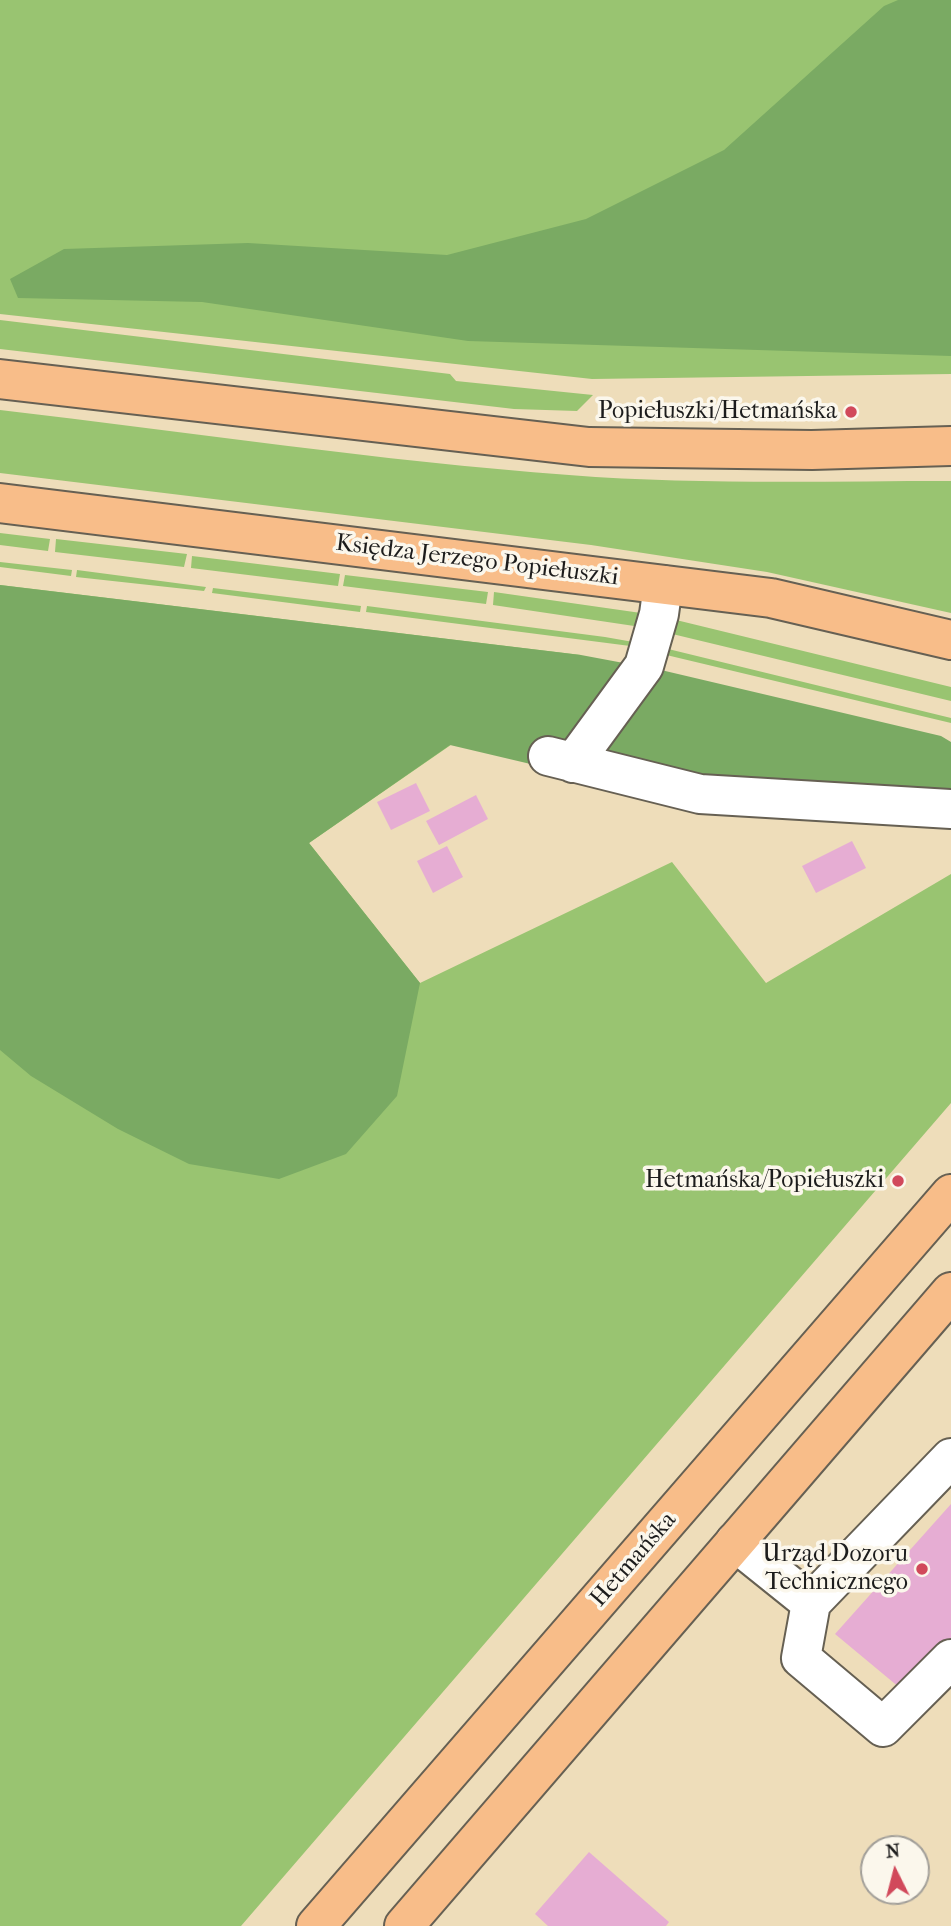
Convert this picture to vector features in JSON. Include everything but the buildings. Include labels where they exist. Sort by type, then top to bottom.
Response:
[{"type":"main road","points":[[0,379],[589,447],[812,450],[951,446]]},
{"type":"main road","name":"Księdza Jerzego Popiełuszki","points":[[0,503],[771,598],[951,640]]},
{"type":"main road","name":"Hetmańska","points":[[316,1926],[951,1194]]},
{"type":"main road","points":[[404,1926],[951,1292]]},
{"type":"street","points":[[663,585],[644,667],[560,760],[700,794],[951,809]]},
{"type":"street","points":[[951,1458],[811,1603],[801,1658],[883,1727],[951,1659]]},
{"type":"street","points":[[735,1542],[811,1603]]},
{"type":"green space","points":[[0,0],[951,0],[951,374],[592,379],[0,314]]},
{"type":"green space","points":[[898,0],[951,0],[951,356],[468,341],[202,302],[18,298],[10,279],[64,249],[248,243],[447,255],[586,219],[724,150],[884,6]]},
{"type":"green space","points":[[0,320],[450,374],[456,381],[593,395],[577,411],[514,409],[0,349]]},
{"type":"green space","points":[[0,410],[355,454],[569,475],[712,481],[951,481],[951,613],[767,572],[591,545],[0,473]]},
{"type":"green space","points":[[0,533],[50,539],[48,551],[0,545]]},
{"type":"green space","points":[[56,539],[187,554],[184,567],[55,552]]},
{"type":"green space","points":[[192,556],[340,574],[338,586],[191,568]]},
{"type":"green space","points":[[0,562],[72,570],[71,576],[0,567]]},
{"type":"green space","points":[[77,570],[206,587],[204,591],[76,577]]},
{"type":"green space","points":[[345,575],[488,592],[486,604],[343,586]]},
{"type":"green space","points":[[0,585],[581,655],[309,843],[420,983],[672,862],[766,983],[951,874],[951,1103],[241,1926],[0,1926]]},
{"type":"green space","points":[[0,585],[581,655],[661,670],[941,736],[951,742],[951,822],[700,804],[450,745],[309,843],[420,983],[397,1096],[346,1154],[279,1179],[189,1164],[118,1129],[31,1076],[0,1050]]},
{"type":"green space","points":[[213,588],[361,606],[360,612],[212,593]]},
{"type":"green space","points":[[494,592],[641,613],[641,627],[493,605]]},
{"type":"green space","points":[[367,606],[639,643],[638,647],[366,612]]},
{"type":"green space","points":[[672,619],[951,687],[951,701],[664,632]]},
{"type":"green space","points":[[660,647],[951,718],[951,723],[658,653]]},
{"type":"place","name":"Popiełuszki/Hetmańska","points":[[851,412]]},
{"type":"place","name":"Hetmańska/Popiełuszki","points":[[898,1181]]},
{"type":"place","name":"Urząd Dozoru Technicznego","points":[[922,1569]]}]
